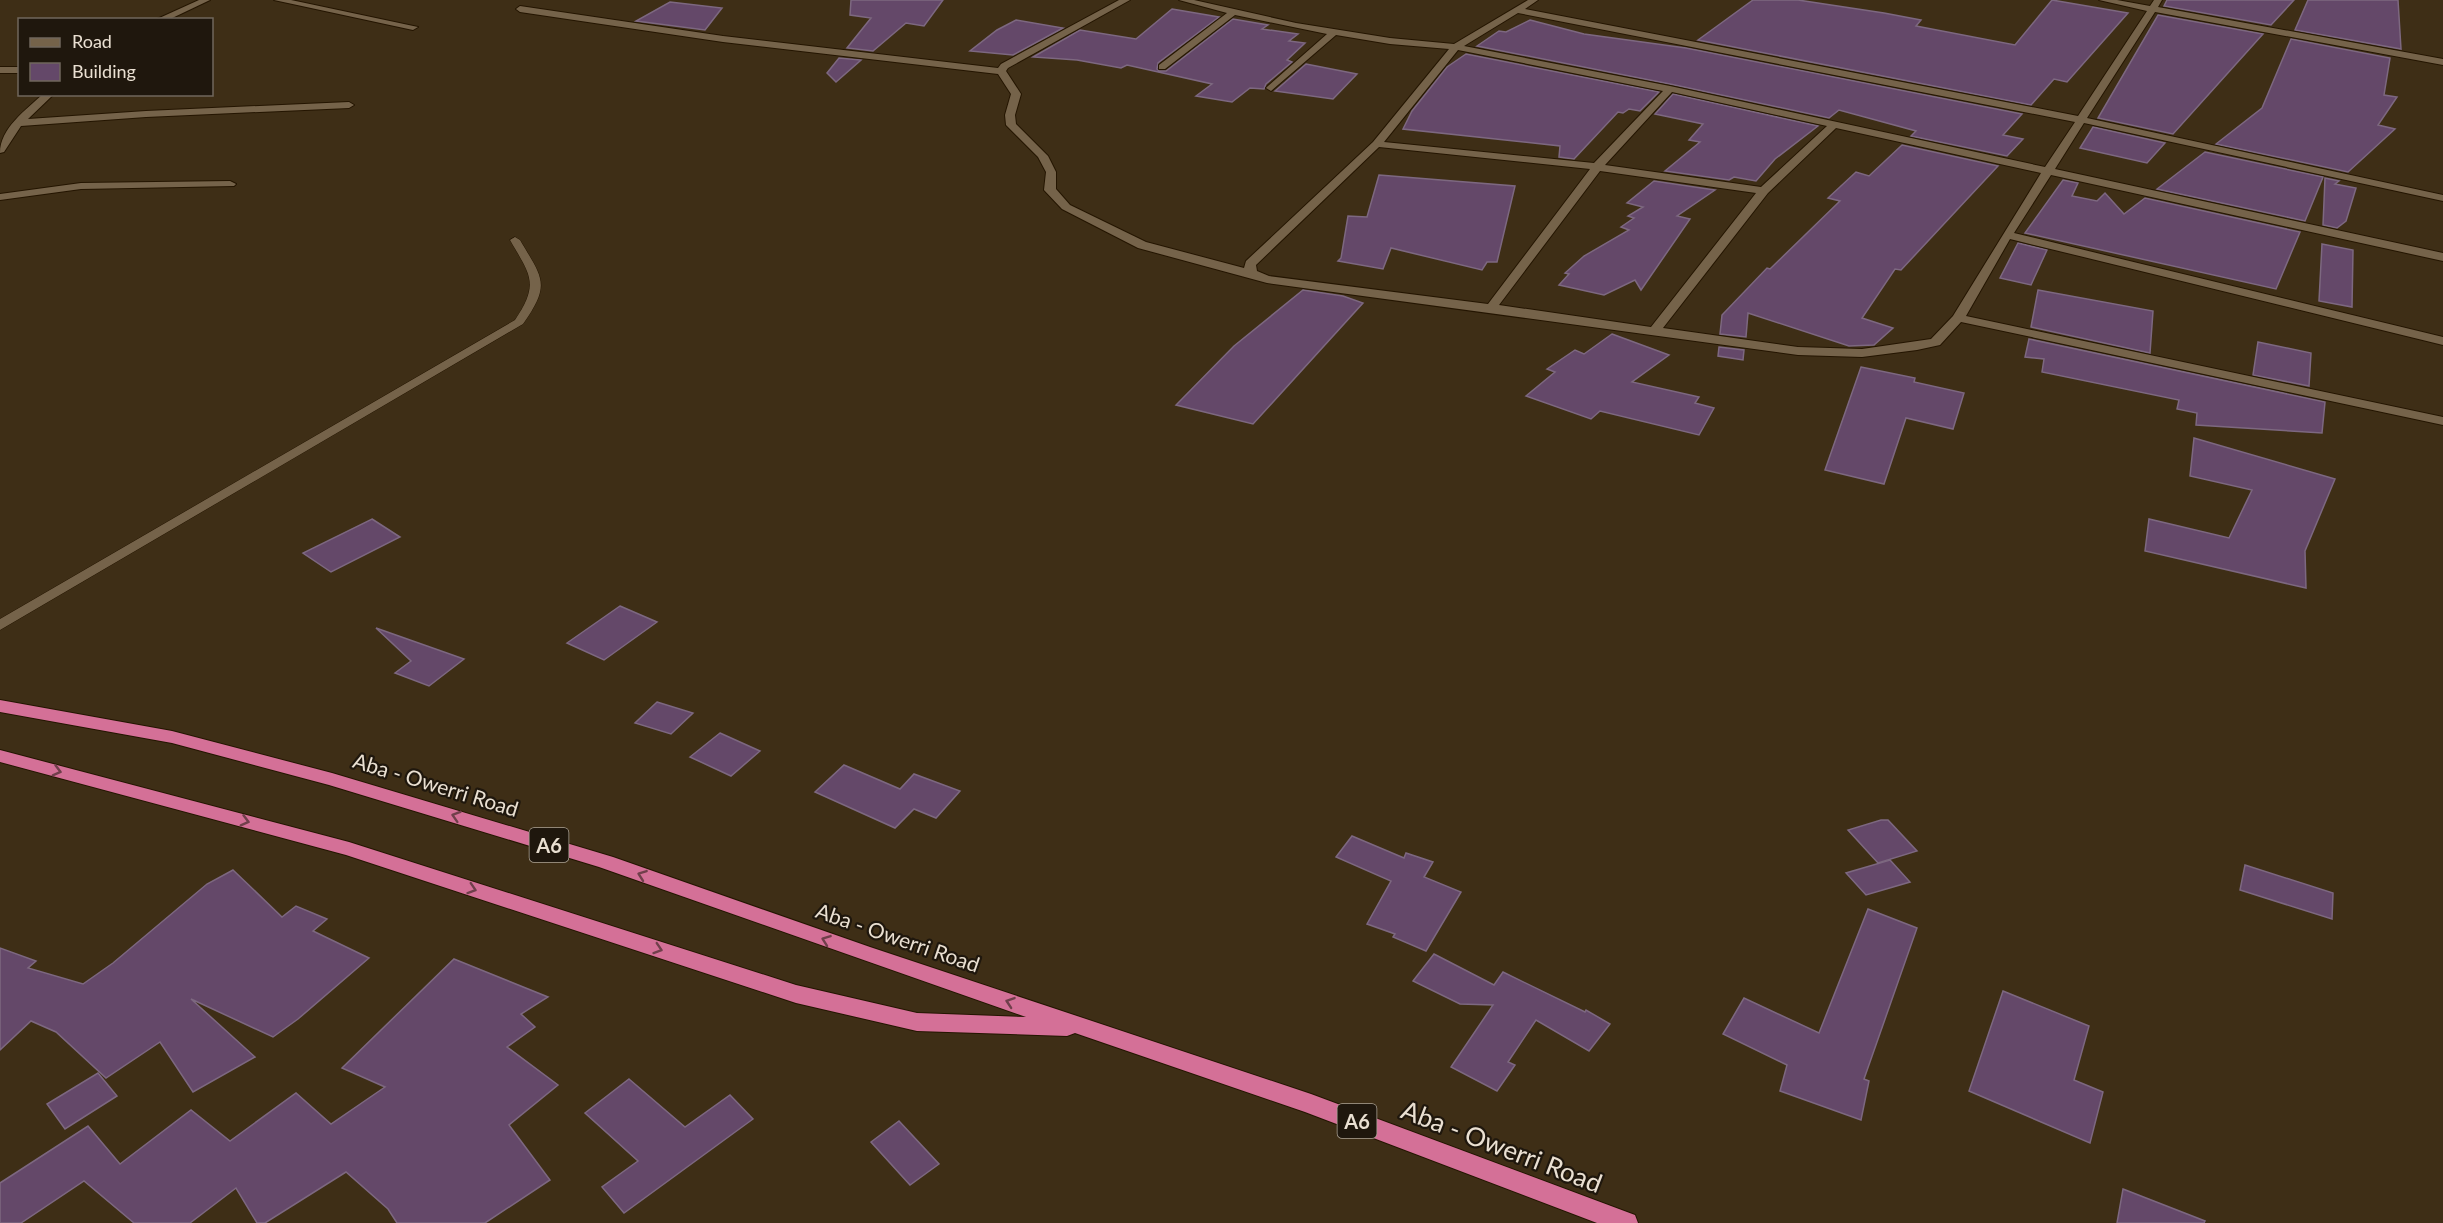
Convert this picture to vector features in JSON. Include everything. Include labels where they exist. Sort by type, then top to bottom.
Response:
[{"type":"highway","name":"Aba - Owerri Road","points":[[0,706],[172,737],[332,778],[606,862],[863,953],[1311,1104],[1626,1223]]},
{"type":"highway","name":"Aba - Owerri Road","points":[[0,756],[349,849],[796,994],[917,1022],[1086,1028]]},
{"type":"street","points":[[164,18],[206,0]]},
{"type":"street","points":[[278,0],[413,27]]},
{"type":"street","points":[[1001,71],[1004,66],[1126,0]]},
{"type":"street","points":[[1183,0],[1334,32],[1456,47],[1670,89],[2443,257]]},
{"type":"street","points":[[1251,273],[1250,264],[1377,144],[1456,47],[1534,0]]},
{"type":"street","points":[[2103,0],[2156,4],[2443,62]]},
{"type":"street","points":[[1001,71],[1016,94],[1010,115],[1011,125],[1043,156],[1051,172],[1050,190],[1066,207],[1142,245],[1267,279],[1798,351],[1862,353],[1935,342],[1958,318],[2007,235],[2156,4]]},
{"type":"street","points":[[520,9],[723,39],[1001,71]]},
{"type":"street","points":[[1516,10],[2082,120],[2443,198]]},
{"type":"street","points":[[1162,67],[1233,12]]},
{"type":"street","points":[[1270,88],[1334,32]]},
{"type":"street","points":[[0,70],[18,70]]},
{"type":"street","points":[[1491,308],[1597,167],[1670,89]]},
{"type":"street","points":[[0,150],[18,123],[47,96]]},
{"type":"street","points":[[18,123],[146,114],[349,105]]},
{"type":"street","points":[[1654,331],[1764,191],[1834,125]]},
{"type":"street","points":[[1377,144],[1597,167],[1764,191]]},
{"type":"street","points":[[0,197],[81,186],[230,184]]},
{"type":"street","points":[[2007,235],[2443,341]]},
{"type":"street","points":[[1958,318],[2443,421]]},
{"type":"lane","points":[[0,625],[519,322],[535,300],[537,278],[514,240]]},
{"type":"building","points":[[851,0],[943,0],[924,26],[906,23],[873,51],[847,48],[871,18],[850,15]]},
{"type":"building","points":[[1753,0],[1798,0],[1884,13],[1921,20],[1916,26],[2015,45],[2052,0],[2128,13],[2067,82],[2054,79],[2031,105],[1698,40]]},
{"type":"building","points":[[2167,0],[2294,0],[2271,25],[2164,6]]},
{"type":"building","points":[[2308,0],[2398,0],[2401,49],[2295,30]]},
{"type":"building","points":[[670,2],[722,8],[705,30],[636,21]]},
{"type":"building","points":[[1172,9],[1219,17],[1158,63],[1159,71],[1166,71],[1233,19],[1268,25],[1262,29],[1298,34],[1289,41],[1305,43],[1287,60],[1292,62],[1266,84],[1264,89],[1250,88],[1232,102],[1196,96],[1212,84],[1127,65],[1121,68],[1077,60],[1033,57],[1080,30],[1136,39]]},
{"type":"building","points":[[2158,15],[2263,34],[2173,134],[2098,118]]},
{"type":"building","points":[[1016,20],[1063,28],[1013,55],[970,51],[997,30]]},
{"type":"building","points":[[1530,20],[1584,34],[1686,48],[2022,114],[2003,135],[2023,139],[2007,156],[1911,136],[1916,131],[1839,110],[1829,118],[1477,46],[1499,31],[1506,32]]},
{"type":"building","points":[[2291,39],[2390,58],[2384,95],[2397,97],[2378,125],[2395,129],[2348,172],[2216,144],[2262,108]]},
{"type":"building","points":[[1466,54],[1659,92],[1640,111],[1629,109],[1623,113],[1618,112],[1574,159],[1559,157],[1560,146],[1403,129],[1412,111],[1447,67]]},
{"type":"building","points":[[839,58],[861,60],[836,82],[827,73]]},
{"type":"building","points":[[1306,64],[1357,74],[1333,99],[1275,91]]},
{"type":"building","points":[[1673,94],[1818,126],[1775,159],[1756,181],[1734,177],[1729,180],[1665,171],[1700,142],[1689,140],[1703,124],[1655,114]]},
{"type":"building","points":[[2093,127],[2165,143],[2147,163],[2080,148]]},
{"type":"building","points":[[1902,145],[1998,166],[1901,270],[1895,269],[1862,318],[1893,328],[1874,345],[1849,346],[1748,313],[1746,337],[1720,334],[1722,315],[1767,268],[1770,269],[1840,201],[1828,198],[1856,172],[1869,176]]},
{"type":"building","points":[[2205,152],[2323,177],[2305,221],[2157,189]]},
{"type":"building","points":[[1379,175],[1515,186],[1497,262],[1487,262],[1482,270],[1391,248],[1383,269],[1338,261],[1341,258],[1348,216],[1367,217]]},
{"type":"building","points":[[2325,178],[2339,181],[2335,184],[2356,188],[2346,221],[2337,228],[2323,225]]},
{"type":"building","points":[[2063,180],[2078,183],[2072,196],[2097,201],[2105,193],[2124,214],[2145,198],[2300,232],[2276,289],[2025,233]]},
{"type":"building","points":[[1654,181],[1715,190],[1677,216],[1690,219],[1641,290],[1635,280],[1604,295],[1559,285],[1569,274],[1565,273],[1584,256],[1629,230],[1621,227],[1634,218],[1628,216],[1643,207],[1627,203]]},
{"type":"building","points":[[2018,243],[2047,250],[2031,285],[2000,278]]},
{"type":"building","points":[[2322,244],[2353,250],[2352,307],[2319,301]]},
{"type":"building","points":[[1303,290],[1343,296],[1363,303],[1253,424],[1176,405],[1234,346]]},
{"type":"building","points":[[2038,290],[2153,311],[2150,353],[2031,327]]},
{"type":"building","points":[[1612,334],[1669,355],[1632,382],[1699,397],[1695,403],[1714,408],[1699,435],[1600,411],[1591,419],[1526,396],[1555,372],[1547,369],[1575,350],[1584,354]]},
{"type":"building","points":[[2029,339],[2325,402],[2322,433],[2196,425],[2197,413],[2177,409],[2179,400],[2042,372],[2044,359],[2025,357]]},
{"type":"building","points":[[2258,342],[2311,353],[2309,386],[2253,375]]},
{"type":"building","points":[[1719,347],[1744,350],[1743,360],[1718,356]]},
{"type":"building","points":[[1861,367],[1915,378],[1914,382],[1964,393],[1953,429],[1906,418],[1884,484],[1825,470]]},
{"type":"building","points":[[2194,438],[2335,479],[2305,551],[2306,588],[2145,551],[2149,519],[2229,538],[2252,490],[2190,476]]},
{"type":"building","points":[[372,519],[400,537],[331,572],[303,553]]},
{"type":"building","points":[[620,606],[657,622],[604,660],[567,643]]},
{"type":"building","points":[[376,628],[464,659],[429,686],[395,673],[411,661]]},
{"type":"building","points":[[657,702],[693,713],[671,734],[635,723]]},
{"type":"building","points":[[720,733],[760,751],[731,776],[690,757]]},
{"type":"building","points":[[844,765],[900,789],[914,774],[960,791],[936,818],[914,809],[895,828],[815,792]]},
{"type":"building","points":[[1888,820],[1917,851],[1878,863],[1848,830]]},
{"type":"building","points":[[1352,836],[1404,858],[1406,853],[1433,862],[1424,877],[1461,892],[1426,951],[1393,937],[1395,934],[1367,924],[1391,881],[1336,857]]},
{"type":"building","points":[[1890,860],[1910,882],[1866,895],[1846,873]]},
{"type":"building","points":[[2245,865],[2333,893],[2332,919],[2240,890]]},
{"type":"building","points":[[233,870],[282,917],[296,906],[327,919],[313,931],[369,958],[298,1019],[273,1037],[191,999],[255,1057],[193,1092],[160,1042],[106,1078],[56,1032],[31,1021],[0,1050],[0,948],[36,961],[28,968],[83,984],[113,963],[207,884]]},
{"type":"building","points":[[1868,909],[1917,928],[1864,1079],[1869,1081],[1861,1120],[1780,1091],[1787,1065],[1723,1034],[1744,998],[1819,1033]]},
{"type":"building","points":[[1434,954],[1494,985],[1503,972],[1585,1012],[1586,1010],[1610,1024],[1589,1051],[1536,1020],[1508,1062],[1515,1065],[1497,1091],[1451,1067],[1493,1005],[1460,1004],[1413,981]]},
{"type":"building","points":[[454,959],[548,997],[521,1014],[535,1027],[507,1047],[558,1085],[509,1125],[550,1180],[485,1223],[397,1223],[388,1209],[346,1172],[265,1223],[257,1223],[236,1188],[190,1223],[134,1223],[84,1181],[21,1223],[0,1223],[0,1183],[88,1126],[120,1164],[191,1110],[230,1141],[296,1093],[331,1124],[385,1087],[342,1068]]},
{"type":"building","points":[[2003,991],[2089,1026],[2074,1080],[2103,1092],[2090,1143],[1969,1091]]},
{"type":"building","points":[[98,1073],[117,1096],[65,1129],[47,1104]]},
{"type":"building","points":[[629,1079],[685,1127],[730,1095],[753,1119],[624,1213],[602,1187],[638,1161],[585,1113]]},
{"type":"building","points":[[899,1121],[939,1164],[910,1185],[871,1142]]},
{"type":"building","points":[[2123,1189],[2205,1221],[2204,1223],[2117,1223]]}]
